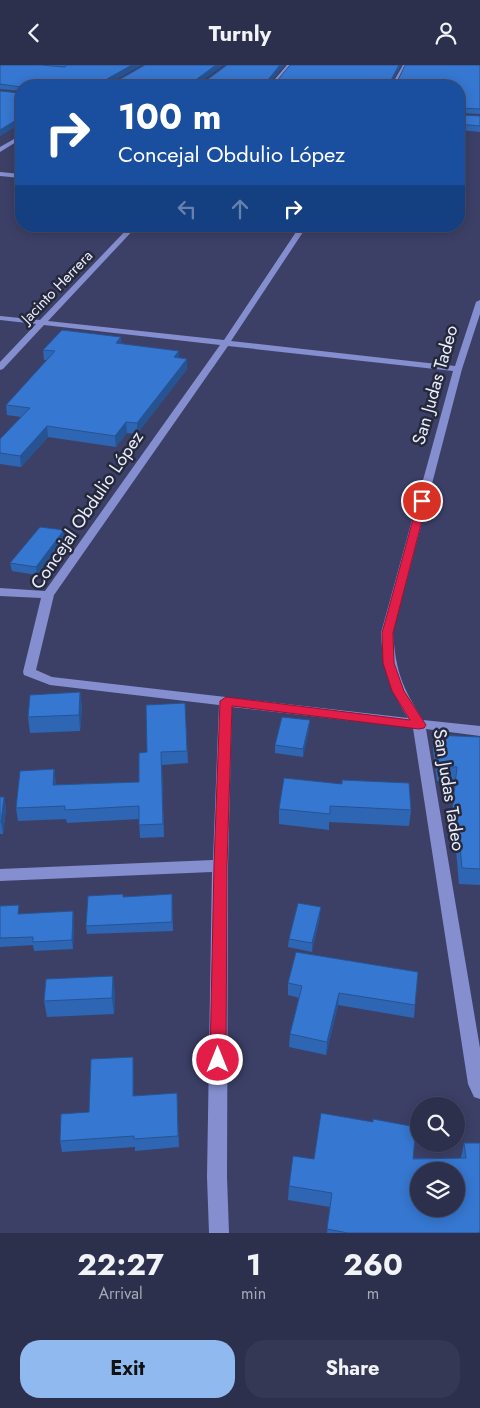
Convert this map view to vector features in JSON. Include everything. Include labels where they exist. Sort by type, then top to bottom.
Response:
[{"type":"street","points":[[276,80],[290,65]]},
{"type":"street","points":[[396,80],[405,65]]},
{"type":"street","points":[[0,150],[15,141]]},
{"type":"street","points":[[0,174],[15,175]]},
{"type":"street","name":"Jacinto Herrera","points":[[0,367],[128,232]]},
{"type":"street","name":"Concejal Obdulio López","points":[[300,232],[226,343],[48,595],[29,672],[50,681],[480,731]]},
{"type":"street","name":"San Judas Tadeo","points":[[480,302],[458,369],[388,633],[389,663],[398,691],[419,725],[477,1085],[480,1091]]},
{"type":"street","points":[[0,318],[458,369]]},
{"type":"street","points":[[0,593],[48,595]]},
{"type":"street","points":[[219,1233],[217,1177],[220,865],[226,701]]},
{"type":"street","points":[[0,875],[220,865]]},
{"type":"building","points":[[0,65],[65,67],[67,65],[132,65],[107,80],[15,80],[15,86],[0,84]]},
{"type":"building","points":[[145,65],[216,65],[197,79],[119,80]]},
{"type":"building","points":[[227,65],[280,65],[268,80],[207,80]]},
{"type":"building","points":[[290,65],[399,65],[391,80],[278,80]]},
{"type":"building","points":[[405,65],[480,65],[480,109],[465,108],[465,80],[398,80]]},
{"type":"building","points":[[0,91],[15,92],[15,121],[0,130]]},
{"type":"building","points":[[465,115],[480,116],[480,126],[465,125]]},
{"type":"building","points":[[62,330],[121,337],[116,343],[179,351],[174,357],[187,359],[137,423],[126,422],[115,436],[47,426],[20,456],[0,453],[0,439],[30,408],[6,405],[55,351],[43,350]]},
{"type":"building","points":[[40,527],[64,530],[36,567],[10,563]]},
{"type":"building","points":[[80,692],[79,715],[28,717],[30,695]]},
{"type":"building","points":[[185,703],[187,751],[161,752],[163,824],[139,825],[139,806],[65,810],[65,806],[16,808],[20,771],[54,769],[53,785],[139,782],[139,753],[147,752],[146,705]]},
{"type":"building","points":[[282,717],[310,720],[303,749],[275,745]]},
{"type":"building","points":[[435,735],[480,737],[480,869],[462,868],[458,823],[451,822],[457,767],[439,766]]},
{"type":"building","points":[[284,778],[342,784],[342,780],[409,783],[411,810],[330,806],[330,814],[279,809]]},
{"type":"building","points":[[0,797],[4,797],[1,822],[0,822]]},
{"type":"building","points":[[123,894],[123,897],[172,894],[172,922],[86,926],[88,896]]},
{"type":"building","points":[[298,903],[321,907],[312,943],[289,939]]},
{"type":"building","points":[[19,905],[18,914],[73,911],[72,940],[33,942],[33,937],[0,938],[0,906]]},
{"type":"building","points":[[296,952],[418,972],[415,1005],[339,993],[327,1042],[290,1034],[302,986],[288,983]]},
{"type":"building","points":[[113,976],[112,998],[44,1001],[46,979]]},
{"type":"building","points":[[133,1057],[133,1096],[177,1093],[178,1136],[134,1139],[134,1136],[60,1141],[61,1114],[89,1112],[91,1059]]},
{"type":"building","points":[[321,1113],[373,1122],[373,1119],[410,1126],[410,1152],[414,1152],[413,1159],[466,1158],[465,1143],[480,1143],[480,1232],[348,1233],[327,1229],[332,1193],[289,1186],[293,1156],[314,1159]]},
{"type":"route","points":[[218,1060],[220,865],[226,701],[419,725],[398,691],[389,663],[388,633],[422,501]]}]
